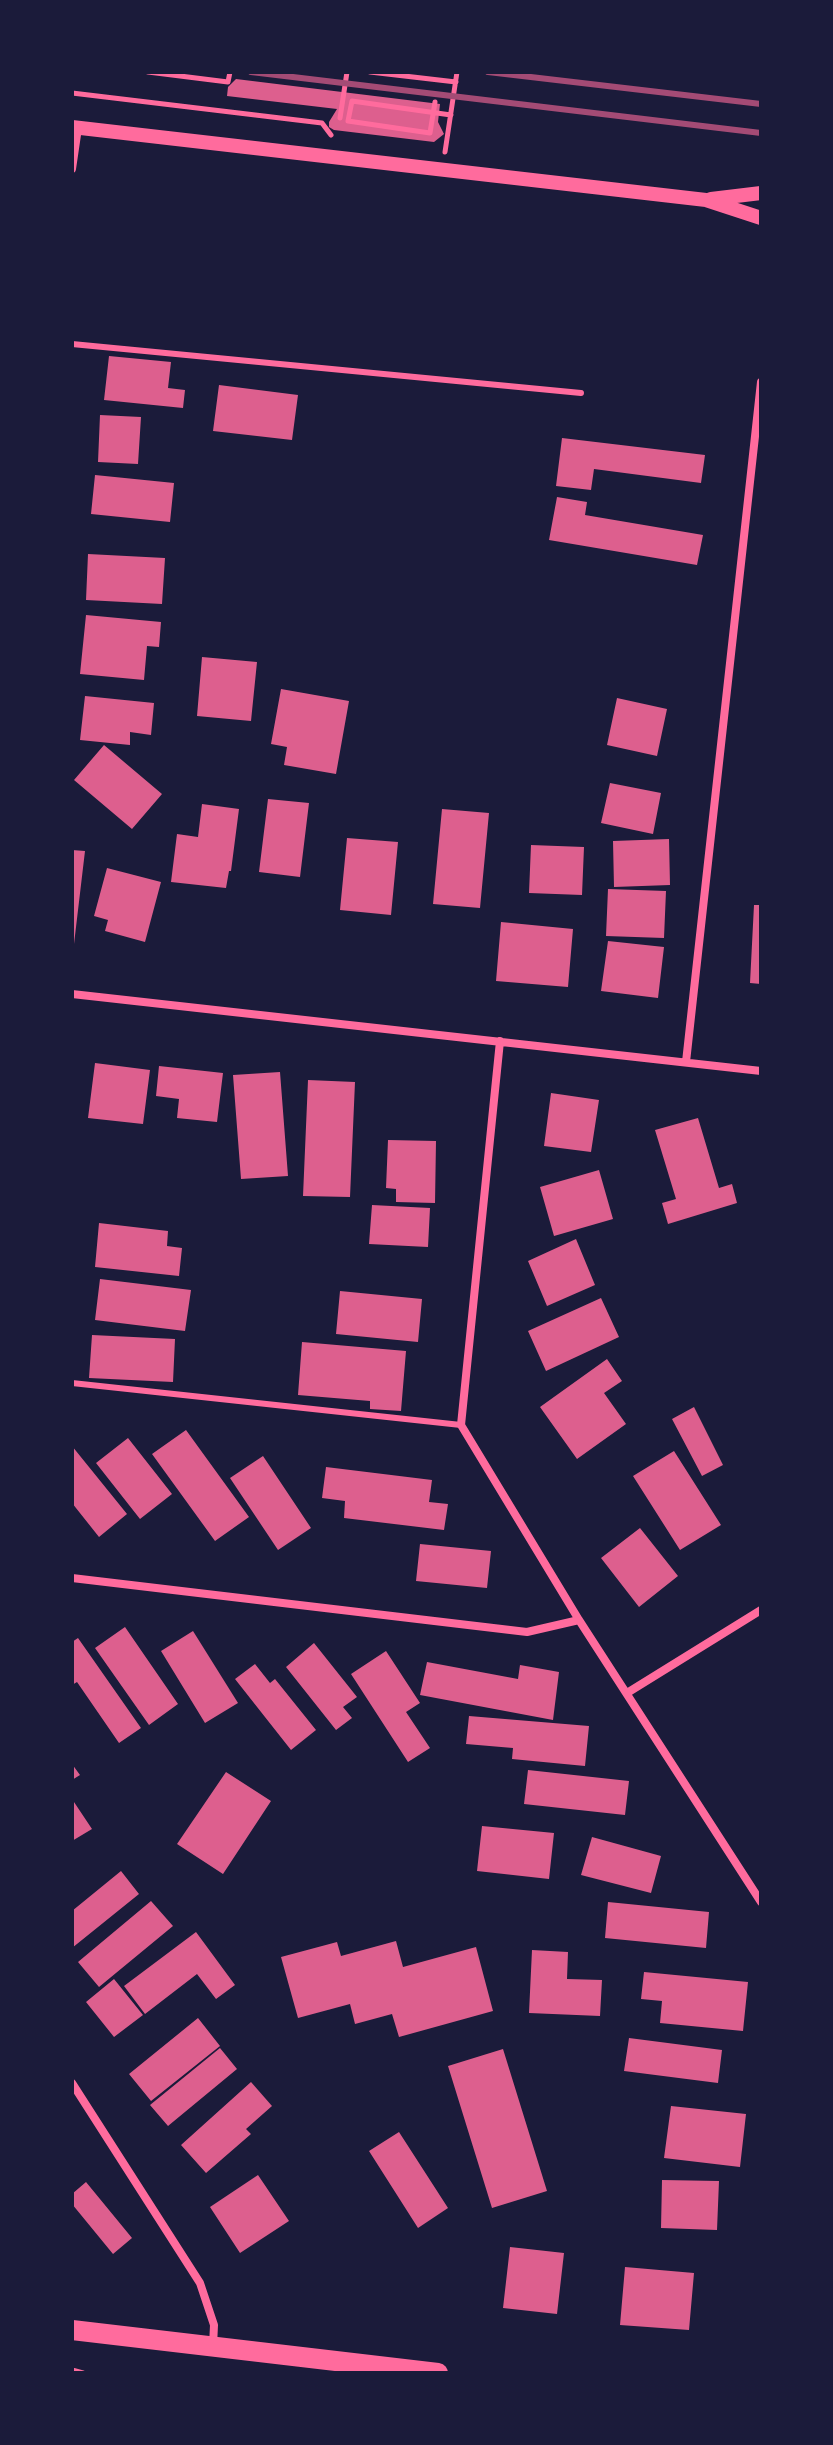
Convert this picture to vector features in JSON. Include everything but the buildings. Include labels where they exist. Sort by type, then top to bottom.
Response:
[{"type":"main road","points":[[72,2330],[213,2346],[305,2365],[438,2373]]},
{"type":"street","points":[[72,169],[75,128],[706,200],[761,218]]},
{"type":"street","points":[[706,200],[761,193]]},
{"type":"street","points":[[686,1062],[761,382]]},
{"type":"street","points":[[72,994],[761,1071]]},
{"type":"street","points":[[500,1041],[461,1425],[579,1620],[761,1902]]},
{"type":"street","points":[[72,1578],[527,1632],[579,1620]]},
{"type":"street","points":[[627,1693],[761,1610]]},
{"type":"street","points":[[72,2083],[200,2283],[214,2325],[213,2346]]},
{"type":"lane","points":[[72,344],[581,393]]},
{"type":"lane","points":[[72,1383],[461,1425]]},
{"type":"path","points":[[148,72],[228,82],[230,72]]},
{"type":"path","points":[[344,91],[340,118],[347,72]]},
{"type":"path","points":[[370,72],[425,75],[456,82]]},
{"type":"path","points":[[444,170],[457,72]]},
{"type":"path","points":[[72,93],[322,123],[335,136]]},
{"type":"path","points":[[435,102],[433,118],[430,133],[348,121],[352,101],[422,111],[437,113],[451,115]]},
{"type":"path","points":[[72,2370],[83,2373]]},
{"type":"railway","points":[[251,72],[761,133]]},
{"type":"railway","points":[[488,72],[761,104]]}]
